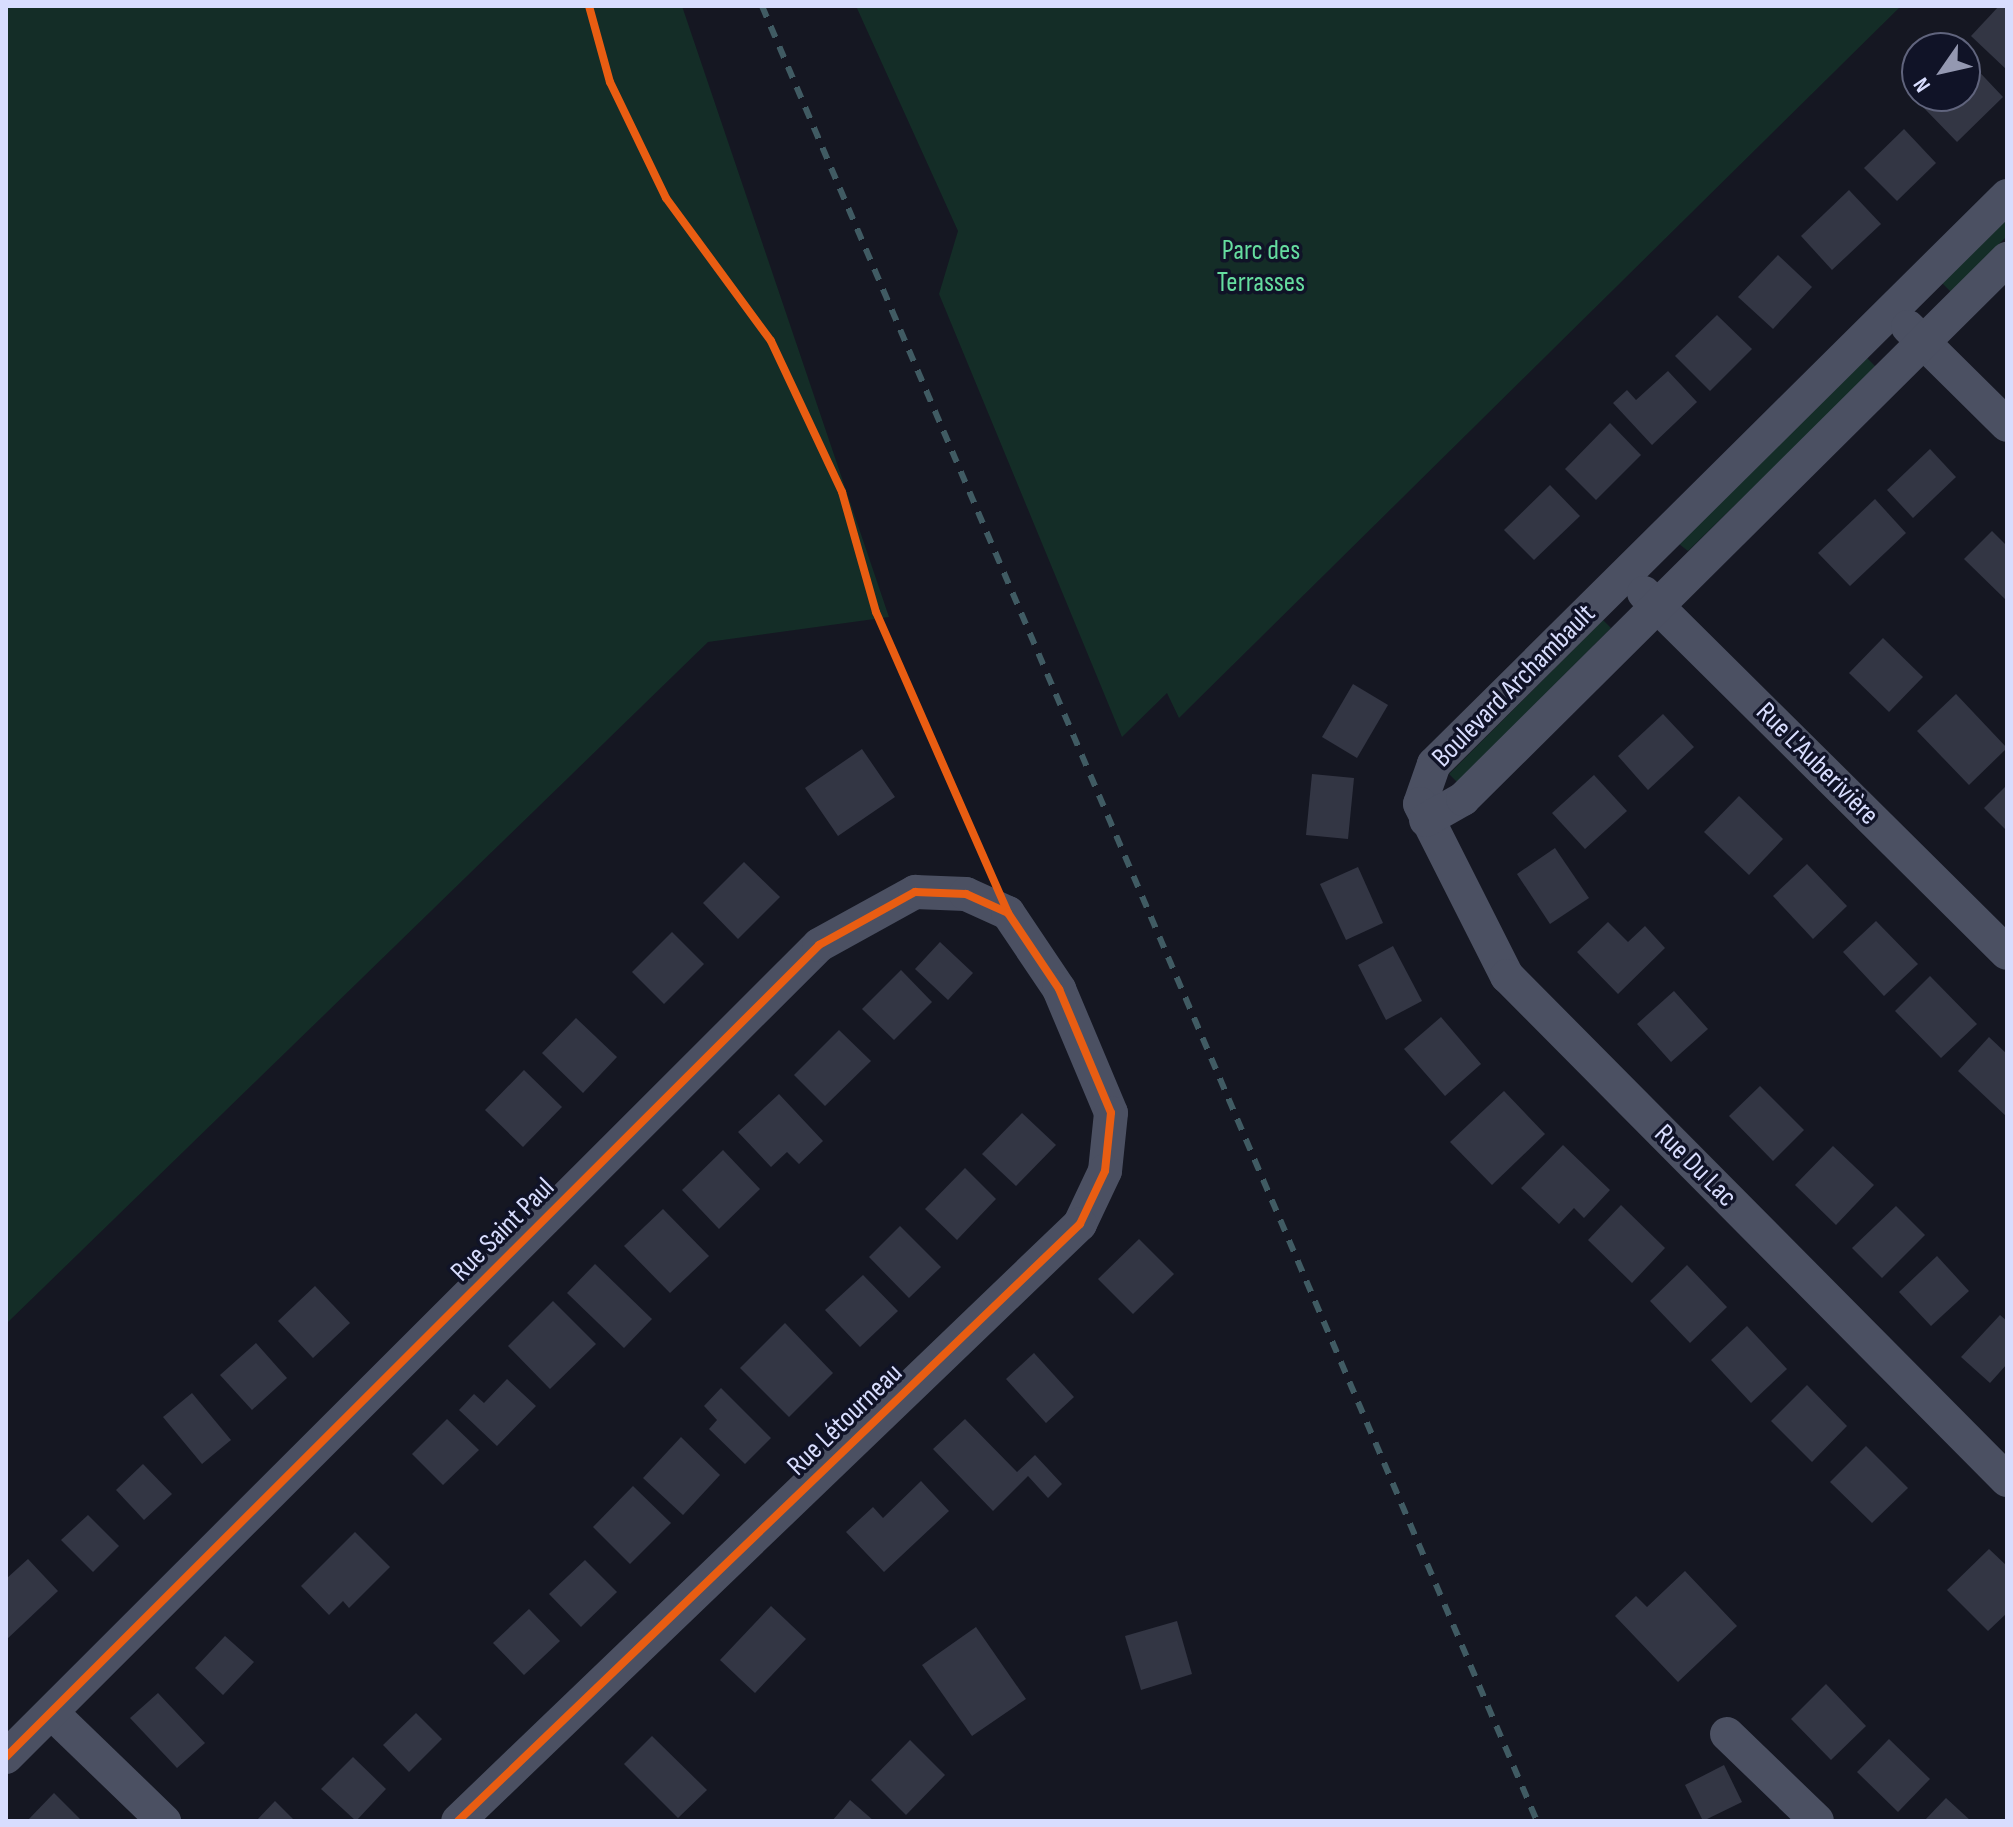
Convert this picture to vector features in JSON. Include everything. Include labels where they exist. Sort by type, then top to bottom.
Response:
[{"type":"street","name":"Boulevard Archambault","points":[[2007,196],[1434,764],[1420,793],[1426,820],[1463,799],[2007,259]]},
{"type":"street","points":[[1892,311],[2007,425]]},
{"type":"street","name":"Rue L'Auberivière","points":[[1626,575],[2007,953]]},
{"type":"street","name":"Rue Du Lac","points":[[1426,820],[1507,976],[2007,1480]]},
{"type":"street","name":"Rue Saint Paul","points":[[6,1757],[819,945],[915,892],[966,894],[1008,913],[1059,989]]},
{"type":"street","name":"Rue Létourneau","points":[[458,1821],[1080,1224],[1105,1171],[1111,1113],[1059,989]]},
{"type":"street","points":[[52,1713],[164,1821]]},
{"type":"street","points":[[1727,1734],[1817,1821]]},
{"type":"green space","points":[[6,6],[682,6],[889,617],[708,642],[6,1324]]},
{"type":"green space","name":"Parc des Terrasses","points":[[856,6],[1901,6],[1179,718],[1167,693],[1122,737],[939,294],[958,231]]},
{"type":"green space","points":[[2007,219],[2007,236],[1951,292],[1942,283]]},
{"type":"green space","points":[[1867,358],[1876,367],[1688,551],[1679,544]]},
{"type":"green space","points":[[1603,620],[1611,628],[1457,782],[1449,774]]},
{"type":"building","points":[[1999,6],[2007,6],[2007,70],[1981,45],[1981,32],[1975,32]]},
{"type":"building","points":[[1981,74],[2003,97],[1957,142],[1928,112],[1981,112]]},
{"type":"building","points":[[1904,129],[1936,163],[1897,201],[1864,168]]},
{"type":"building","points":[[1849,190],[1881,224],[1832,270],[1801,236]]},
{"type":"building","points":[[1778,255],[1812,287],[1773,329],[1738,297]]},
{"type":"building","points":[[1717,315],[1752,349],[1710,391],[1675,356]]},
{"type":"building","points":[[1668,371],[1697,402],[1652,445],[1613,403],[1627,390],[1636,400]]},
{"type":"building","points":[[1610,423],[1641,455],[1596,500],[1565,469]]},
{"type":"building","points":[[1930,449],[1956,477],[1913,518],[1887,490]]},
{"type":"building","points":[[1550,485],[1580,516],[1534,560],[1504,530]]},
{"type":"building","points":[[1875,499],[1906,533],[1850,586],[1818,553]]},
{"type":"building","points":[[1992,531],[2007,546],[2007,601],[1964,559]]},
{"type":"building","points":[[1883,638],[1923,677],[1889,712],[1849,673]]},
{"type":"building","points":[[1353,684],[1388,705],[1357,758],[1322,737]]},
{"type":"building","points":[[1956,694],[2007,748],[1969,785],[1917,731]]},
{"type":"building","points":[[1663,714],[1694,747],[1648,790],[1618,756]]},
{"type":"building","points":[[862,749],[895,797],[838,836],[805,788]]},
{"type":"building","points":[[1312,774],[1354,778],[1348,839],[1306,835]]},
{"type":"building","points":[[1594,775],[1627,811],[1585,849],[1552,813]]},
{"type":"building","points":[[2007,785],[2007,831],[1984,808]]},
{"type":"building","points":[[1739,796],[1783,839],[1749,875],[1704,832]]},
{"type":"building","points":[[1555,848],[1589,898],[1550,924],[1517,874]]},
{"type":"building","points":[[744,862],[780,897],[738,939],[703,903]]},
{"type":"building","points":[[1807,864],[1847,906],[1813,939],[1773,896]]},
{"type":"building","points":[[1358,867],[1383,923],[1346,940],[1320,884]]},
{"type":"building","points":[[1876,921],[1918,964],[1884,996],[1843,952]]},
{"type":"building","points":[[1608,922],[1628,942],[1645,926],[1665,948],[1618,994],[1577,952]]},
{"type":"building","points":[[672,932],[704,964],[664,1004],[632,972]]},
{"type":"building","points":[[940,942],[973,973],[948,1000],[915,969]]},
{"type":"building","points":[[1393,946],[1422,1001],[1386,1020],[1358,965]]},
{"type":"building","points":[[901,970],[932,1002],[894,1040],[862,1009]]},
{"type":"building","points":[[1930,976],[1977,1024],[1941,1058],[1895,1011]]},
{"type":"building","points":[[1674,991],[1708,1029],[1671,1062],[1637,1024]]},
{"type":"building","points":[[1441,1017],[1481,1064],[1445,1096],[1404,1049]]},
{"type":"building","points":[[576,1018],[617,1057],[583,1093],[542,1053]]},
{"type":"building","points":[[839,1030],[871,1061],[825,1106],[794,1075]]},
{"type":"building","points":[[1989,1037],[2007,1054],[2007,1117],[1958,1071]]},
{"type":"building","points":[[524,1070],[562,1107],[523,1147],[485,1110]]},
{"type":"building","points":[[1760,1086],[1804,1130],[1773,1161],[1729,1116]]},
{"type":"building","points":[[1504,1091],[1545,1134],[1492,1185],[1450,1142]]},
{"type":"building","points":[[779,1094],[823,1141],[799,1164],[787,1152],[771,1167],[738,1132]]},
{"type":"building","points":[[1022,1113],[1056,1145],[1016,1186],[982,1154]]},
{"type":"building","points":[[1563,1145],[1610,1190],[1584,1218],[1574,1208],[1559,1224],[1521,1188]]},
{"type":"building","points":[[1833,1146],[1874,1185],[1836,1225],[1795,1185]]},
{"type":"building","points":[[723,1150],[760,1189],[719,1229],[682,1190]]},
{"type":"building","points":[[965,1168],[996,1199],[957,1240],[925,1209]]},
{"type":"building","points":[[1621,1205],[1665,1248],[1632,1283],[1588,1240]]},
{"type":"building","points":[[1896,1206],[1925,1235],[1882,1278],[1852,1248]]},
{"type":"building","points":[[663,1209],[709,1256],[670,1293],[624,1246]]},
{"type":"building","points":[[900,1226],[941,1267],[909,1298],[869,1257]]},
{"type":"building","points":[[1139,1239],[1174,1274],[1133,1314],[1098,1279]]},
{"type":"building","points":[[1937,1256],[1969,1291],[1931,1326],[1899,1292]]},
{"type":"building","points":[[595,1264],[652,1319],[624,1348],[567,1293]]},
{"type":"building","points":[[1687,1265],[1727,1307],[1690,1343],[1650,1301]]},
{"type":"building","points":[[863,1275],[898,1311],[860,1347],[825,1310]]},
{"type":"building","points":[[315,1286],[350,1323],[313,1358],[278,1321]]},
{"type":"building","points":[[553,1301],[596,1344],[550,1389],[508,1346]]},
{"type":"building","points":[[2000,1315],[2007,1321],[2007,1364],[1990,1383],[1961,1357]]},
{"type":"building","points":[[785,1323],[833,1373],[789,1417],[740,1368]]},
{"type":"building","points":[[1747,1326],[1787,1369],[1751,1403],[1711,1360]]},
{"type":"building","points":[[256,1343],[287,1378],[252,1410],[220,1375]]},
{"type":"building","points":[[1034,1353],[1074,1397],[1046,1423],[1006,1379]]},
{"type":"building","points":[[507,1379],[536,1406],[497,1446],[459,1410],[474,1394],[484,1403]]},
{"type":"building","points":[[1807,1385],[1847,1426],[1812,1462],[1771,1421]]},
{"type":"building","points":[[721,1388],[771,1438],[745,1464],[709,1429],[717,1420],[704,1406]]},
{"type":"building","points":[[192,1393],[231,1440],[202,1464],[163,1417]]},
{"type":"building","points":[[447,1419],[479,1450],[443,1485],[412,1454]]},
{"type":"building","points":[[965,1419],[1017,1472],[1035,1455],[1062,1484],[1048,1498],[1028,1476],[993,1511],[933,1449]]},
{"type":"building","points":[[681,1437],[720,1475],[683,1515],[643,1478]]},
{"type":"building","points":[[1866,1446],[1908,1488],[1872,1523],[1830,1482]]},
{"type":"building","points":[[143,1464],[172,1494],[144,1520],[116,1490]]},
{"type":"building","points":[[921,1481],[949,1511],[884,1572],[846,1532],[873,1507],[883,1518]]},
{"type":"building","points":[[633,1486],[671,1523],[630,1564],[593,1527]]},
{"type":"building","points":[[88,1515],[119,1546],[93,1572],[61,1540]]},
{"type":"building","points":[[355,1532],[390,1567],[349,1608],[343,1601],[329,1615],[301,1586]]},
{"type":"building","points":[[1989,1549],[2007,1566],[2007,1613],[1988,1631],[1947,1590]]},
{"type":"building","points":[[28,1559],[58,1591],[6,1640],[6,1579]]},
{"type":"building","points":[[585,1560],[617,1592],[581,1627],[549,1594]]},
{"type":"building","points":[[1685,1571],[1737,1626],[1678,1682],[1615,1616],[1636,1596],[1647,1607]]},
{"type":"building","points":[[771,1606],[806,1639],[755,1693],[720,1660]]},
{"type":"building","points":[[529,1609],[560,1641],[524,1675],[493,1643]]},
{"type":"building","points":[[1177,1621],[1192,1674],[1141,1690],[1125,1636]]},
{"type":"building","points":[[976,1627],[1026,1699],[972,1736],[922,1665]]},
{"type":"building","points":[[225,1636],[254,1662],[223,1695],[195,1668]]},
{"type":"building","points":[[1826,1684],[1866,1726],[1831,1760],[1791,1719]]},
{"type":"building","points":[[158,1693],[205,1743],[177,1768],[130,1718]]},
{"type":"building","points":[[416,1713],[442,1739],[409,1772],[383,1745]]},
{"type":"building","points":[[652,1736],[707,1790],[678,1818],[624,1764]]},
{"type":"building","points":[[1889,1739],[1930,1779],[1898,1812],[1857,1772]]},
{"type":"building","points":[[910,1740],[945,1775],[906,1815],[871,1780]]},
{"type":"building","points":[[353,1757],[386,1789],[356,1821],[321,1789]]},
{"type":"building","points":[[1724,1765],[1742,1802],[1703,1821],[1685,1785]]},
{"type":"building","points":[[54,1793],[82,1821],[27,1821]]},
{"type":"building","points":[[1946,1798],[1971,1821],[1924,1821]]},
{"type":"building","points":[[850,1800],[874,1821],[832,1821]]},
{"type":"building","points":[[275,1801],[295,1821],[256,1821]]},
{"type":"railway","points":[[762,6],[1537,1821]]},
{"type":"cycle path","points":[[589,6],[610,82],[666,198],[771,341],[842,492],[876,612],[1008,913]]},
{"type":"cycle path","points":[[6,1757],[819,945],[915,892],[966,894],[1008,913],[1059,989],[1111,1113],[1105,1171],[1080,1224],[458,1821]]}]
